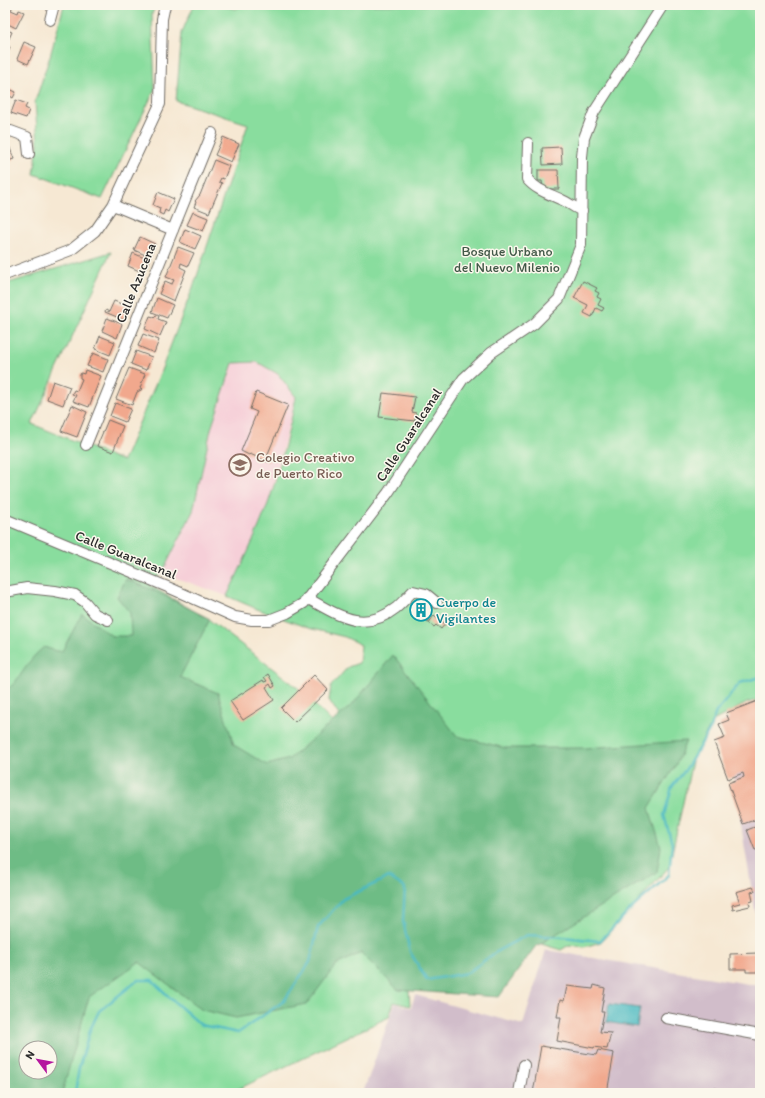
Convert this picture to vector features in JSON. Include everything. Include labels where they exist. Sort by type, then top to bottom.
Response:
[{"type":"street","points":[[50,20],[54,5]]},
{"type":"street","points":[[5,275],[71,250],[95,231],[113,205],[160,104],[162,20],[165,5]]},
{"type":"street","name":"Calle Guaralcanal","points":[[5,519],[235,617],[252,620],[269,620],[287,613],[304,603],[388,493],[463,379],[491,353],[534,324],[558,299],[581,245],[584,138],[594,112],[663,5]]},
{"type":"street","points":[[5,133],[12,131],[27,137],[29,154]]},
{"type":"street","name":"Calle Azucena","points":[[86,445],[210,138],[198,139]]},
{"type":"street","points":[[528,143],[527,179],[531,184],[546,193],[582,211]]},
{"type":"street","points":[[113,205],[173,230]]},
{"type":"street","points":[[5,592],[27,588],[74,595],[85,602],[95,614],[108,620]]},
{"type":"street","points":[[307,598],[344,618],[363,621],[376,619],[395,608],[414,590],[426,594],[438,603]]},
{"type":"street","points":[[666,1018],[760,1035]]},
{"type":"street","points":[[519,1093],[524,1065]]},
{"type":"shaded area","name":"Colegio Creativo de Puerto Rico","points":[[257,362],[278,374],[296,397],[269,501],[247,555],[227,596],[162,573],[193,511],[211,429],[233,363]]},
{"type":"shaded area","points":[[760,712],[760,940],[724,721]]},
{"type":"shaded area","points":[[546,950],[760,986],[760,1093],[363,1093],[395,1003],[411,1008],[415,995],[523,1025]]},
{"type":"green space","points":[[64,5],[156,5],[152,14],[155,89],[102,199],[34,174],[38,145],[35,102]]},
{"type":"green space","name":"Bosque Urbano del Nuevo Milenio","points":[[194,5],[219,5],[236,9],[241,5],[760,5],[760,699],[747,703],[713,721],[693,757],[669,867],[601,942],[584,947],[569,945],[561,950],[525,939],[344,723],[329,700],[331,686],[348,667],[359,663],[361,645],[345,637],[308,628],[227,596],[244,561],[269,501],[277,476],[296,397],[278,374],[257,362],[233,363],[211,429],[193,511],[162,573],[149,585],[208,619],[298,688],[396,786],[410,1006],[394,1002],[389,1017],[230,1093],[5,1093],[5,284],[111,252],[32,424],[123,461],[159,376],[195,282],[248,124],[176,101],[182,32]]},
{"type":"green space","points":[[126,579],[153,590],[210,619],[180,677],[218,693],[234,745],[267,765],[289,759],[353,704],[393,655],[457,736],[505,748],[585,748],[686,741],[677,763],[649,808],[661,847],[657,872],[535,947],[499,997],[398,990],[361,953],[336,965],[307,1004],[236,1018],[202,1010],[139,962],[89,997],[62,1093],[5,1093],[5,692],[16,681],[28,663],[44,647],[56,651],[62,651],[82,614],[112,636],[131,636],[130,613],[117,597]]},
{"type":"water","points":[[609,1004],[640,1008],[637,1027],[606,1022]]},
{"type":"building","points":[[6,5],[13,6],[11,10],[18,13],[19,10],[24,12],[16,28],[8,24],[6,27],[5,26]]},
{"type":"building","points":[[5,29],[12,32],[6,45],[10,47],[5,58]]},
{"type":"building","points":[[24,42],[36,47],[28,64],[17,59]]},
{"type":"building","points":[[5,87],[16,92],[13,98],[10,96],[8,100],[5,99]]},
{"type":"building","points":[[16,100],[27,104],[25,108],[29,110],[26,118],[11,113]]},
{"type":"building","points":[[223,137],[239,144],[231,162],[215,155]]},
{"type":"building","points":[[8,143],[14,159],[5,162],[5,144]]},
{"type":"building","points":[[561,147],[562,164],[543,165],[542,148]]},
{"type":"building","points":[[214,160],[229,166],[224,179],[221,178],[219,182],[222,183],[209,213],[194,207],[195,201],[200,195]]},
{"type":"building","points":[[538,170],[558,170],[559,189],[543,189],[542,181],[538,181]]},
{"type":"building","points":[[158,192],[174,199],[168,212],[165,210],[163,215],[159,213],[160,208],[153,205]]},
{"type":"building","points":[[193,212],[208,218],[203,231],[187,225]]},
{"type":"building","points":[[185,229],[201,236],[195,249],[180,242]]},
{"type":"building","points":[[140,237],[155,244],[150,257],[134,250]]},
{"type":"building","points":[[178,247],[194,253],[188,266],[181,263],[180,267],[186,270],[174,301],[159,294],[165,281],[172,284],[174,280],[166,277]]},
{"type":"building","points":[[133,253],[149,260],[144,273],[128,266]]},
{"type":"building","points":[[583,281],[597,288],[595,291],[599,293],[597,297],[601,299],[598,305],[604,308],[602,311],[596,308],[592,317],[584,313],[588,305],[574,298]]},
{"type":"building","points":[[157,298],[173,305],[167,318],[152,312]]},
{"type":"building","points":[[114,301],[129,307],[124,320],[105,312],[106,310],[109,312]]},
{"type":"building","points":[[156,315],[159,316],[158,319],[166,322],[160,336],[145,329],[150,316],[154,317]]},
{"type":"building","points":[[107,318],[122,324],[117,338],[102,331]]},
{"type":"building","points":[[143,334],[159,340],[154,353],[138,346]]},
{"type":"building","points":[[100,336],[115,342],[110,355],[95,349]]},
{"type":"building","points":[[136,351],[152,357],[146,370],[131,364]]},
{"type":"building","points":[[93,353],[108,359],[103,372],[87,366]]},
{"type":"building","points":[[129,368],[145,374],[140,388],[143,389],[137,392],[132,405],[116,399]]},
{"type":"building","points":[[85,370],[101,376],[89,407],[73,401],[76,395],[72,394],[74,390],[77,391],[82,379],[80,378],[80,375],[81,373],[84,374]]},
{"type":"building","points":[[53,381],[70,387],[63,405],[47,399]]},
{"type":"building","points":[[256,392],[288,405],[267,456],[270,458],[268,462],[241,451],[257,412],[250,409]]},
{"type":"building","points":[[383,393],[415,397],[412,412],[416,413],[415,421],[379,417]]},
{"type":"building","points":[[115,403],[131,409],[125,422],[110,416]]},
{"type":"building","points":[[72,405],[87,412],[77,437],[61,431]]},
{"type":"building","points":[[108,420],[123,426],[113,452],[97,446]]},
{"type":"building","name":"Cuerpo de Vigilantes","points":[[418,600],[431,611],[427,617],[430,619],[428,622],[412,609]]},
{"type":"building","points":[[434,615],[445,624],[441,629],[436,625],[434,627],[429,623]]},
{"type":"building","points":[[268,674],[275,686],[272,688],[270,684],[266,687],[274,700],[243,720],[230,701],[263,680],[264,682],[267,681],[264,677]]},
{"type":"building","points":[[314,675],[328,690],[295,722],[281,708]]},
{"type":"building","points":[[760,700],[760,818],[743,824],[728,783],[744,777],[743,773],[728,779],[714,742],[725,738],[719,724],[729,720],[726,713]]},
{"type":"building","points":[[760,825],[760,849],[755,850],[747,830]]},
{"type":"building","points":[[753,887],[755,891],[751,892],[753,901],[749,902],[750,906],[733,910],[732,905],[740,903],[736,892]]},
{"type":"building","points":[[758,953],[758,972],[746,972],[746,969],[730,969],[730,954]]},
{"type":"building","points":[[594,985],[605,988],[601,1012],[604,1012],[600,1032],[611,1033],[607,1049],[557,1041],[561,1017],[557,1017],[560,1000],[564,1001],[567,986],[593,989]]},
{"type":"building","points":[[541,1046],[596,1055],[598,1050],[614,1053],[607,1093],[533,1093]]},
{"type":"building","points":[[715,1088],[729,1091],[729,1093],[714,1093]]},
{"type":"waterway","points":[[75,1093],[79,1068],[90,1030],[99,1011],[138,980],[152,980],[201,1025],[238,1033],[284,1001],[310,962],[318,927],[343,899],[389,877],[405,888],[403,921],[410,952],[427,980],[467,973],[499,950],[527,935],[600,941],[629,911],[669,875],[672,844],[664,815],[672,787],[686,769],[709,731],[716,712],[740,683],[760,677]]},
{"type":"place","name":"Colegio Creativo de Puerto Rico","points":[[240,465]]},
{"type":"place","name":"Cuerpo de Vigilantes","points":[[421,610]]}]
